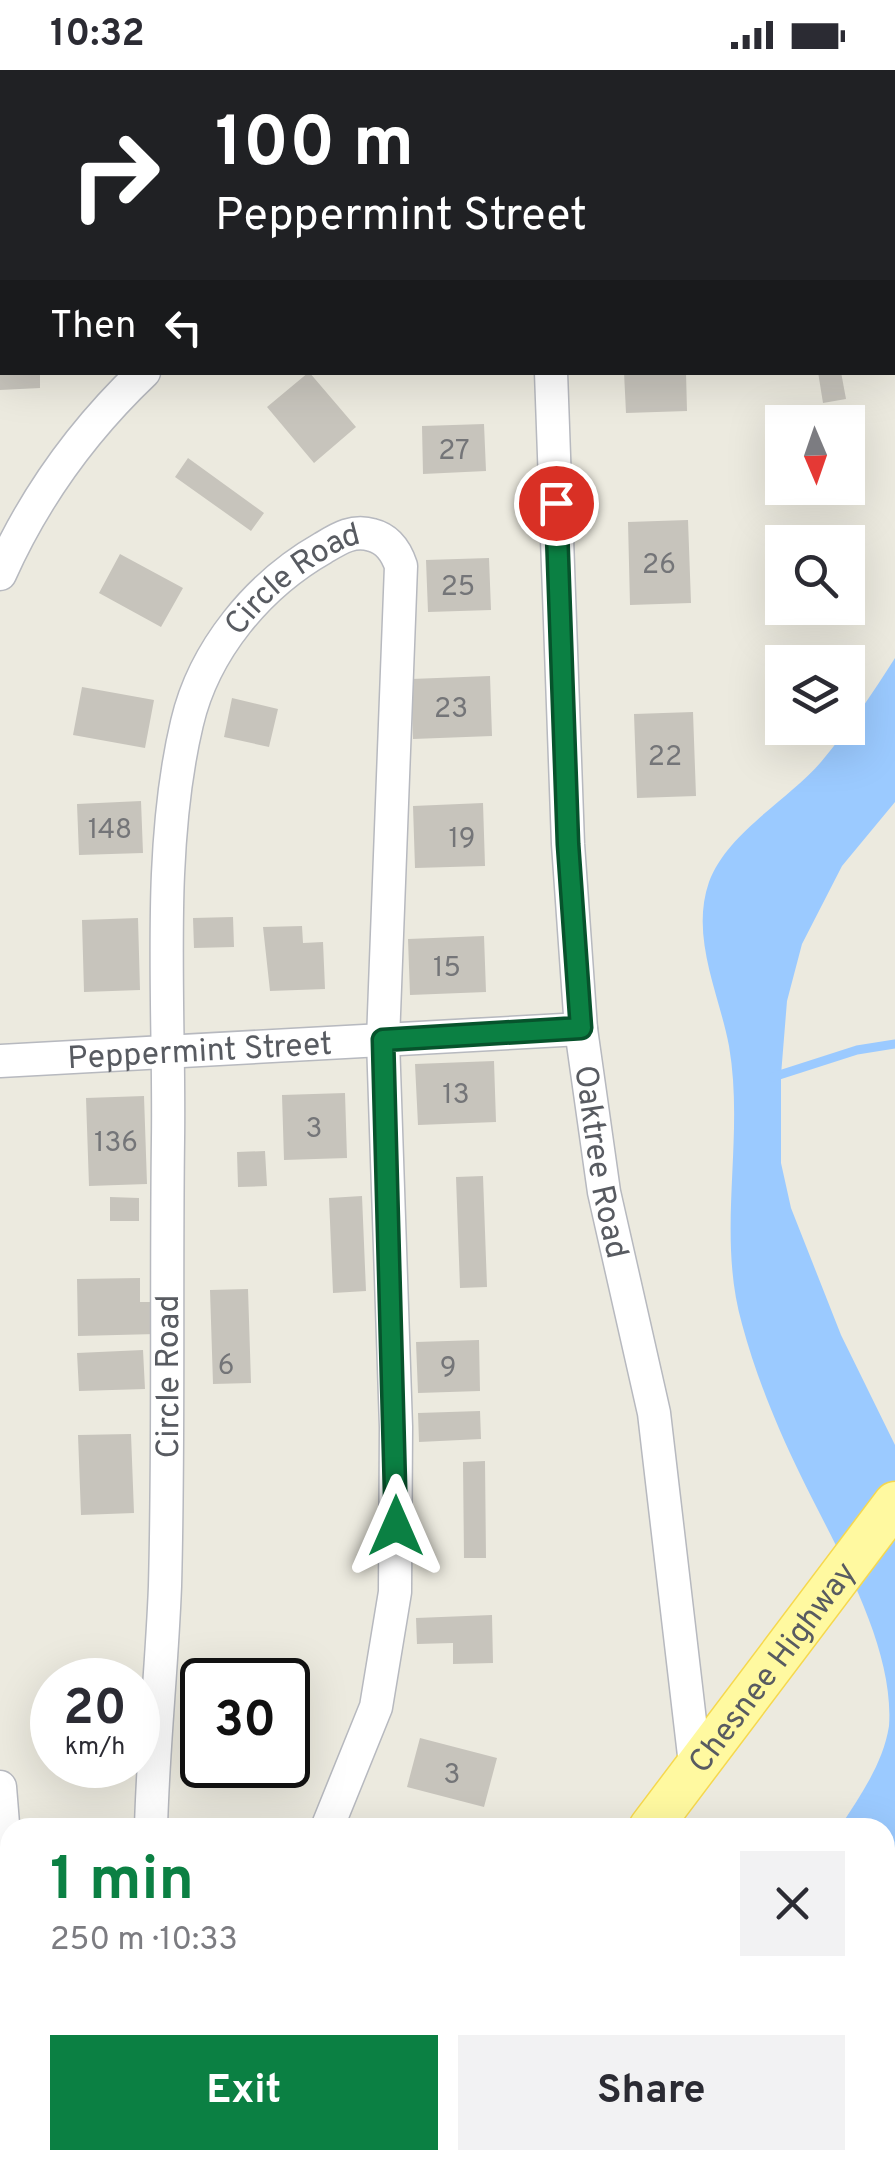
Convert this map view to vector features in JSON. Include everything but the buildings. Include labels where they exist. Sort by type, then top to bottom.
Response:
[{"type":"main road","name":"Chesnee Highway","points":[[657,1818],[895,1503]]},
{"type":"street","points":[[0,574],[49,484],[92,427],[141,375]]},
{"type":"street","name":"Oaktree Road","points":[[551,375],[568,844],[581,1028],[604,1192],[654,1413],[695,1764]]},
{"type":"street","name":"Circle Road","points":[[151,1818],[168,1468],[174,825],[188,720],[205,674],[230,631],[262,593],[300,561],[355,533],[367,533],[389,544],[400,566],[383,1040],[396,1427],[395,1592],[376,1707],[331,1818]]},
{"type":"street","name":"Peppermint Street","points":[[0,1060],[581,1028]]},
{"type":"street","points":[[0,1787],[3,1818]]},
{"type":"water","points":[[895,658],[895,802],[842,866],[802,944],[787,1001],[781,1075],[781,1163],[791,1208],[841,1335],[895,1445],[895,1818],[846,1818],[882,1753],[889,1726],[888,1694],[882,1662],[859,1595],[783,1437],[742,1324],[731,1255],[733,1081],[729,1046],[704,944],[704,903],[718,864],[743,833],[821,762],[834,745],[865,745],[865,703]]},
{"type":"waterway","points":[[773,1077],[857,1050],[895,1044]]},
{"type":"route","points":[[396,1526],[383,1040],[581,1028],[568,844],[556,503]]}]
